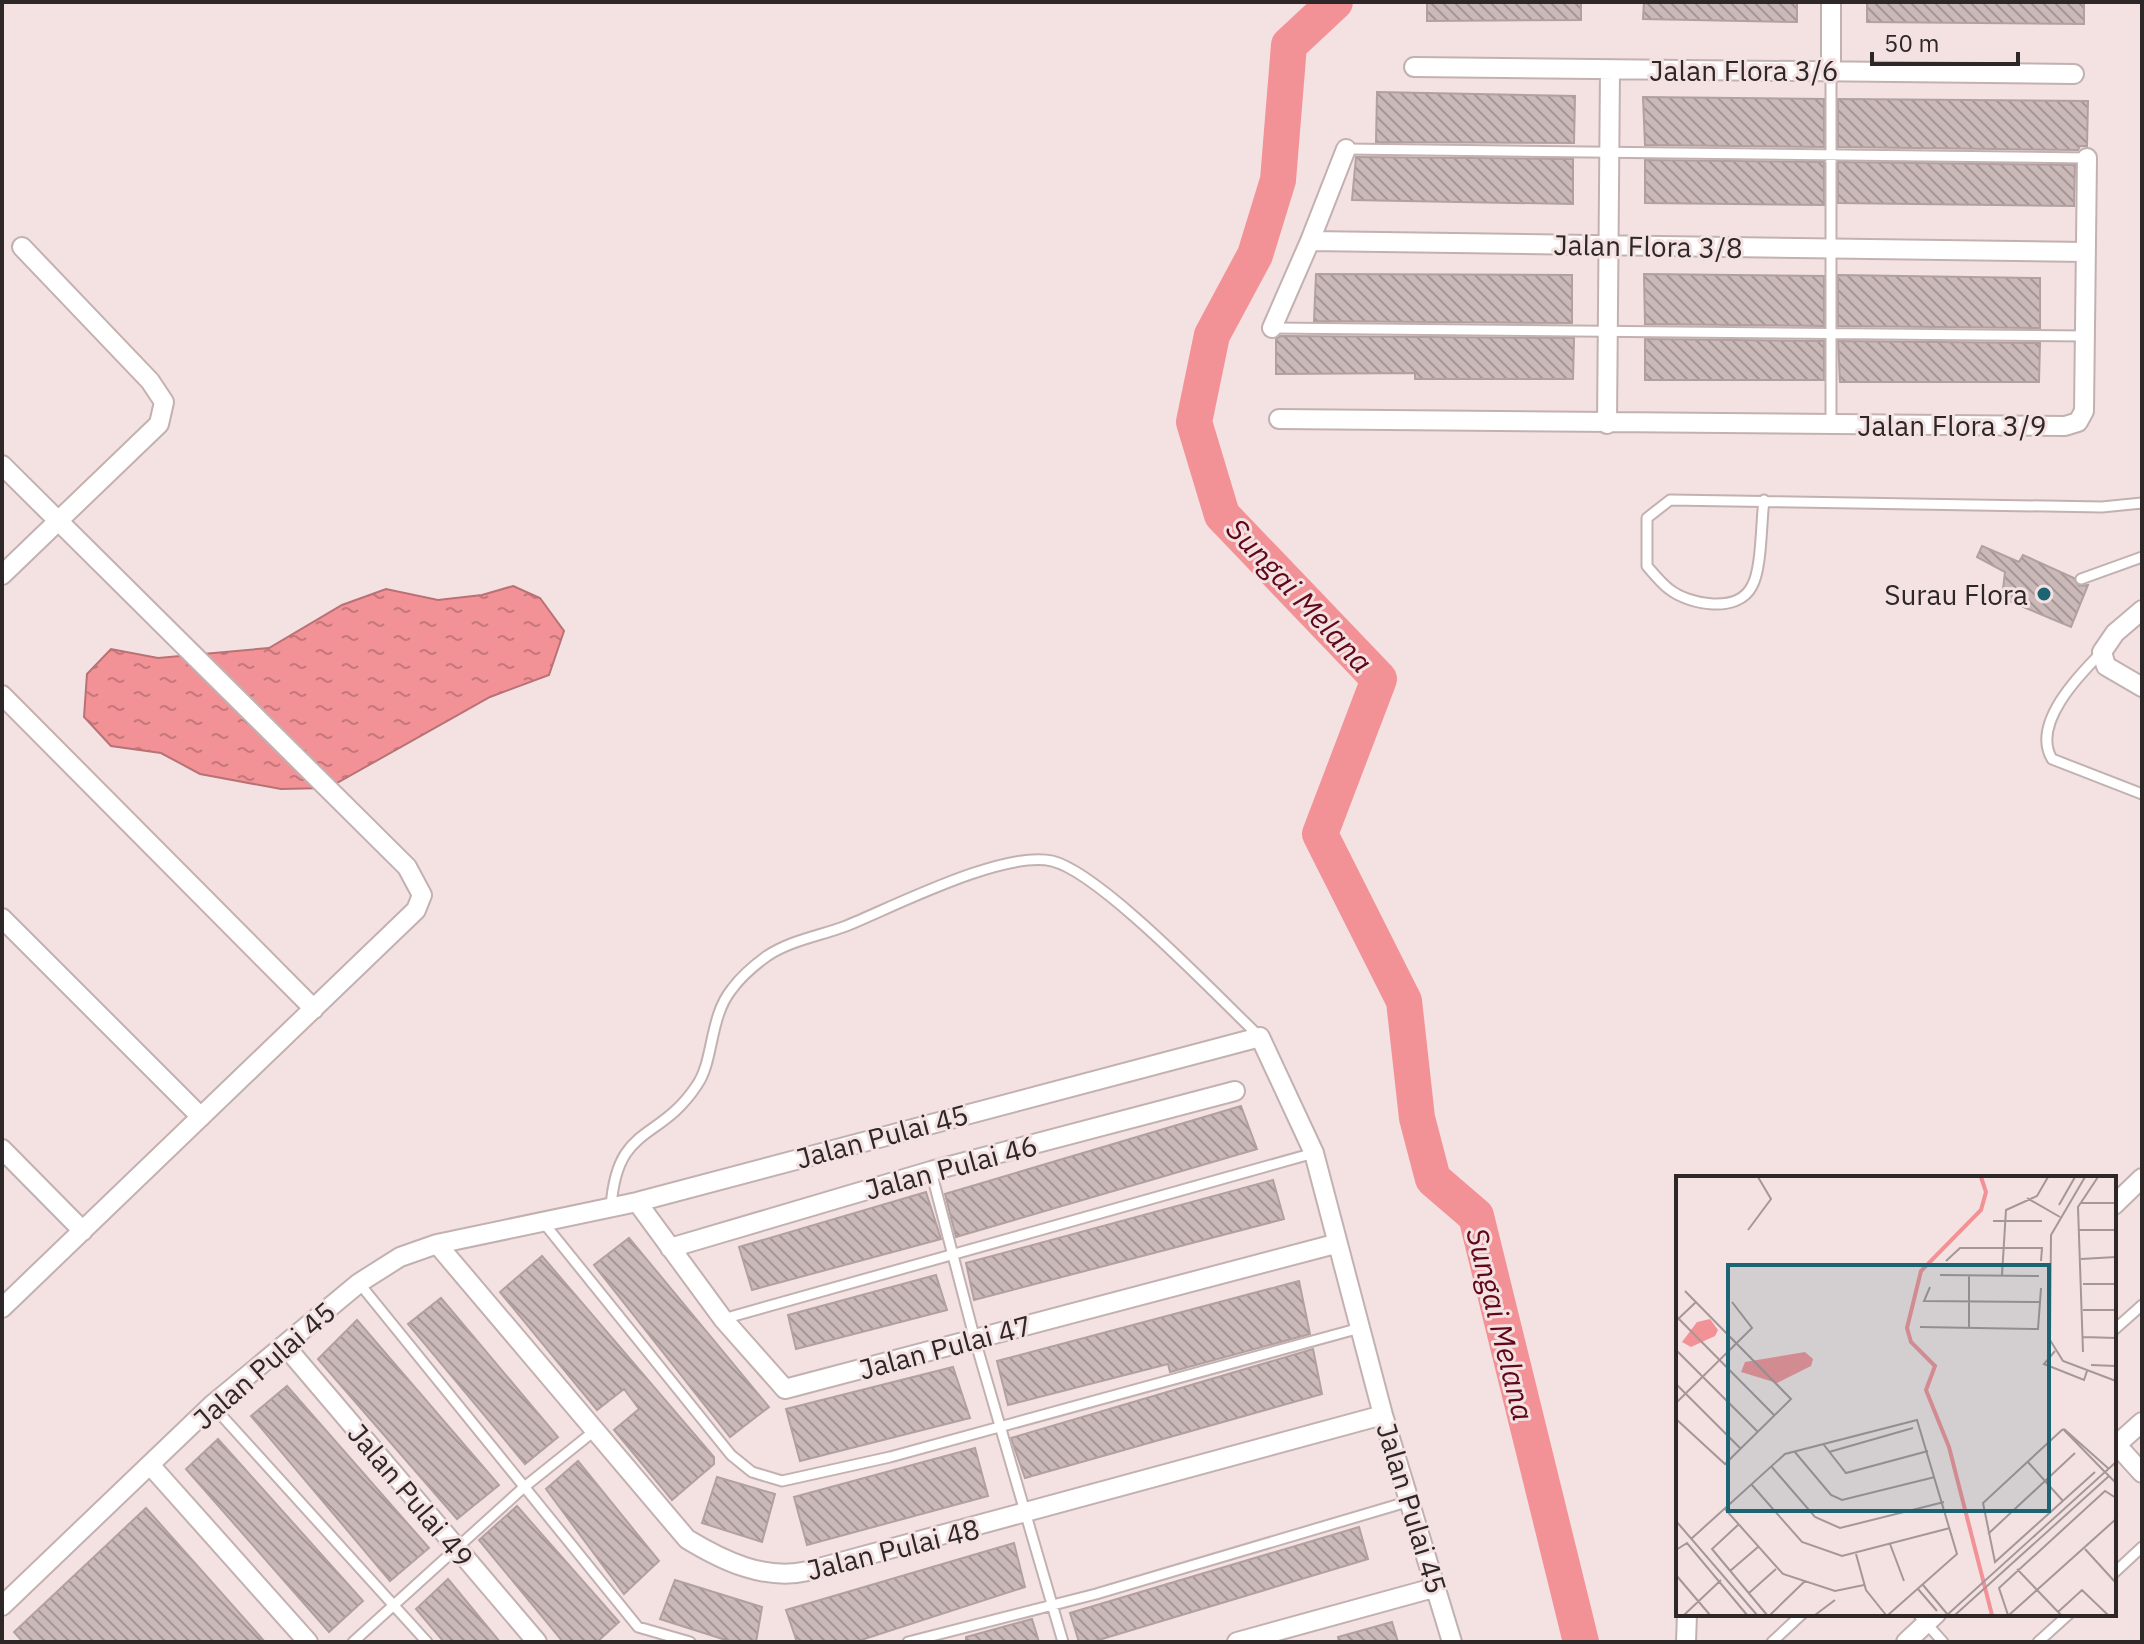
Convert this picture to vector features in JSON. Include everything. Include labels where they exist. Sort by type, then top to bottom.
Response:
[{"type":"street","points":[[1831,2],[1831,70]]},
{"type":"street","name":"Jalan Flora 3/6","points":[[1414,67],[2074,74]]},
{"type":"street","points":[[1607,424],[1610,70]]},
{"type":"street","points":[[1272,328],[1346,149]]},
{"type":"street","name":"Jalan Flora 3/9","points":[[1279,419],[2065,426],[2078,422],[2084,411],[2087,158]]},
{"type":"street","name":"Jalan Flora 3/8","points":[[1310,241],[2085,252]]},
{"type":"street","points":[[2,575],[159,424],[164,402],[150,381],[22,247]]},
{"type":"street","points":[[2,465],[417,881],[422,895],[416,910],[2,1308]]},
{"type":"street","points":[[2142,610],[2115,633],[2102,652],[2106,666],[2142,687]]},
{"type":"street","points":[[2,695],[314,1009]]},
{"type":"street","points":[[2,918],[201,1117]]},
{"type":"street","name":"Jalan Pulai 45","points":[[2,1606],[212,1405],[381,1266],[437,1244],[637,1202],[1260,1037],[1273,1057],[1314,1153],[1335,1244],[1362,1328],[1383,1415],[1452,1642]]},
{"type":"street","name":"Jalan Pulai 46","points":[[670,1248],[931,1171],[1235,1091]]},
{"type":"street","points":[[2,1149],[83,1231]]},
{"type":"street","points":[[2116,1203],[2142,1178]]},
{"type":"street","name":"Jalan Pulai 47","points":[[637,1202],[723,1319],[785,1389],[1335,1244]]},
{"type":"street","name":"Jalan Pulai 48","points":[[437,1244],[593,1432],[687,1539],[720,1558],[758,1570],[790,1575],[1025,1515],[1383,1415]]},
{"type":"street","name":"Jalan Pulai 49","points":[[286,1347],[537,1642]]},
{"type":"street","points":[[2116,1444],[2142,1422]]},
{"type":"street","points":[[2116,1446],[2142,1473]]},
{"type":"street","points":[[151,1466],[308,1642]]},
{"type":"street","points":[[1237,1642],[1437,1587]]},
{"type":"street","points":[[1686,1642],[1687,1616]]},
{"type":"street","points":[[1906,1642],[1927,1617]]},
{"type":"lane","points":[[1831,70],[1831,424]]},
{"type":"lane","points":[[1346,149],[2087,158]]},
{"type":"lane","points":[[1272,328],[2085,336]]},
{"type":"lane","points":[[1764,500],[1754,585],[1743,598],[1725,604],[1700,603],[1670,590],[1647,566],[1647,518],[1670,500],[1764,500],[2102,507],[2142,503]]},
{"type":"lane","points":[[2081,579],[2142,557]]},
{"type":"lane","points":[[2102,652],[2064,693],[2047,736],[2048,751],[2052,759],[2142,794]]},
{"type":"lane","points":[[611,1207],[621,1156],[643,1134],[671,1116],[699,1083],[713,1027],[731,990],[767,957],[892,904],[999,867],[1053,861],[1096,883],[1260,1037]]},
{"type":"lane","points":[[723,1319],[1314,1153]]},
{"type":"lane","points":[[931,1171],[975,1340],[1063,1642]]},
{"type":"lane","points":[[543,1222],[731,1455],[752,1472],[782,1481],[890,1457],[1362,1328]]},
{"type":"lane","points":[[359,1283],[638,1627],[690,1642]]},
{"type":"lane","points":[[2116,1328],[2142,1305]]},
{"type":"lane","points":[[212,1405],[427,1642]]},
{"type":"lane","points":[[353,1642],[523,1488],[593,1432]]},
{"type":"lane","points":[[908,1642],[1410,1501]]},
{"type":"lane","points":[[2116,1571],[2142,1547]]},
{"type":"lane","points":[[1772,1642],[1800,1616]]},
{"type":"lane","points":[[2038,1642],[2067,1616]]},
{"type":"lane","points":[[1927,1617],[1943,1642]]},
{"type":"water","points":[[513,586],[540,598],[564,631],[549,675],[490,697],[328,788],[281,789],[200,774],[161,753],[111,746],[84,717],[87,674],[111,649],[158,658],[269,648],[342,605],[386,589],[438,600],[482,595]]},
{"type":"building","points":[[1427,2],[1581,2],[1581,20],[1427,21]]},
{"type":"building","points":[[1644,2],[1797,2],[1797,22],[1643,19]]},
{"type":"building","points":[[1867,2],[2084,2],[2084,24],[1867,22]]},
{"type":"building","points":[[1377,92],[1575,96],[1574,143],[1376,142]]},
{"type":"building","points":[[1643,97],[1824,99],[1824,147],[1645,145]]},
{"type":"building","points":[[1838,99],[2088,101],[2087,146],[2080,146],[2078,150],[1838,147]]},
{"type":"building","points":[[1356,157],[1573,159],[1573,204],[1352,200]]},
{"type":"building","points":[[1645,160],[1824,162],[1824,205],[1645,203]]},
{"type":"building","points":[[1838,162],[2075,165],[2074,206],[1838,203]]},
{"type":"building","points":[[1316,274],[1572,275],[1572,323],[1314,321]]},
{"type":"building","points":[[1644,274],[1824,276],[1824,326],[1645,324]]},
{"type":"building","points":[[1838,275],[2040,278],[2040,328],[1838,326]]},
{"type":"building","points":[[1281,336],[1574,338],[1573,379],[1415,379],[1415,373],[1276,374],[1276,339]]},
{"type":"building","points":[[1645,339],[1824,341],[1824,380],[1645,380]]},
{"type":"building","points":[[1838,341],[2040,343],[2039,382],[1840,382]]},
{"type":"building","name":"Surau Flora","points":[[1982,546],[2019,562],[2023,555],[2074,578],[2079,586],[2088,585],[2071,627],[2002,598],[2005,572],[1977,557]]},
{"type":"building","points":[[1241,1106],[1257,1149],[956,1237],[945,1194]]},
{"type":"building","points":[[1273,1180],[1284,1219],[974,1300],[966,1263]]},
{"type":"building","points":[[926,1192],[941,1239],[752,1290],[739,1247]]},
{"type":"building","points":[[629,1238],[769,1407],[730,1437],[594,1265]]},
{"type":"building","points":[[542,1256],[714,1457],[714,1464],[672,1500],[614,1430],[639,1409],[624,1389],[597,1410],[500,1292]]},
{"type":"building","points":[[936,1275],[947,1310],[796,1349],[788,1315]]},
{"type":"building","points":[[1299,1281],[1310,1334],[1170,1372],[1168,1364],[1008,1405],[997,1361]]},
{"type":"building","points":[[441,1298],[558,1437],[525,1464],[408,1324]]},
{"type":"building","points":[[357,1320],[499,1485],[457,1519],[318,1359]]},
{"type":"building","points":[[1313,1349],[1322,1394],[1025,1478],[1011,1438]]},
{"type":"building","points":[[953,1367],[970,1418],[800,1461],[786,1409]]},
{"type":"building","points":[[287,1386],[429,1548],[390,1581],[251,1416]]},
{"type":"building","points":[[218,1439],[363,1601],[329,1632],[186,1469]]},
{"type":"building","points":[[975,1448],[988,1496],[807,1545],[794,1497]]},
{"type":"building","points":[[578,1461],[659,1561],[624,1594],[546,1489]]},
{"type":"building","points":[[717,1477],[775,1494],[762,1542],[702,1523]]},
{"type":"building","points":[[517,1506],[619,1622],[597,1642],[563,1642],[479,1540]]},
{"type":"building","points":[[146,1508],[265,1642],[23,1642],[14,1632]]},
{"type":"building","points":[[1359,1527],[1368,1559],[1092,1642],[1079,1642],[1070,1613]]},
{"type":"building","points":[[1014,1543],[1025,1587],[855,1642],[797,1642],[786,1610]]},
{"type":"building","points":[[448,1579],[500,1642],[444,1642],[416,1609]]},
{"type":"building","points":[[675,1580],[762,1607],[756,1642],[732,1642],[660,1619]]},
{"type":"building","points":[[1032,1619],[1039,1642],[966,1642],[966,1637]]},
{"type":"building","points":[[1392,1622],[1398,1642],[1339,1642],[1338,1637]]},
{"type":"waterway","name":"Sungai Melana","points":[[1335,2],[1289,45],[1278,180],[1255,255],[1212,335],[1194,422],[1222,515],[1379,679],[1320,834],[1404,1001],[1417,1118],[1433,1179],[1476,1216],[1581,1642]]},
{"type":"place","name":"Surau Flora","points":[[2044,594]]}]
